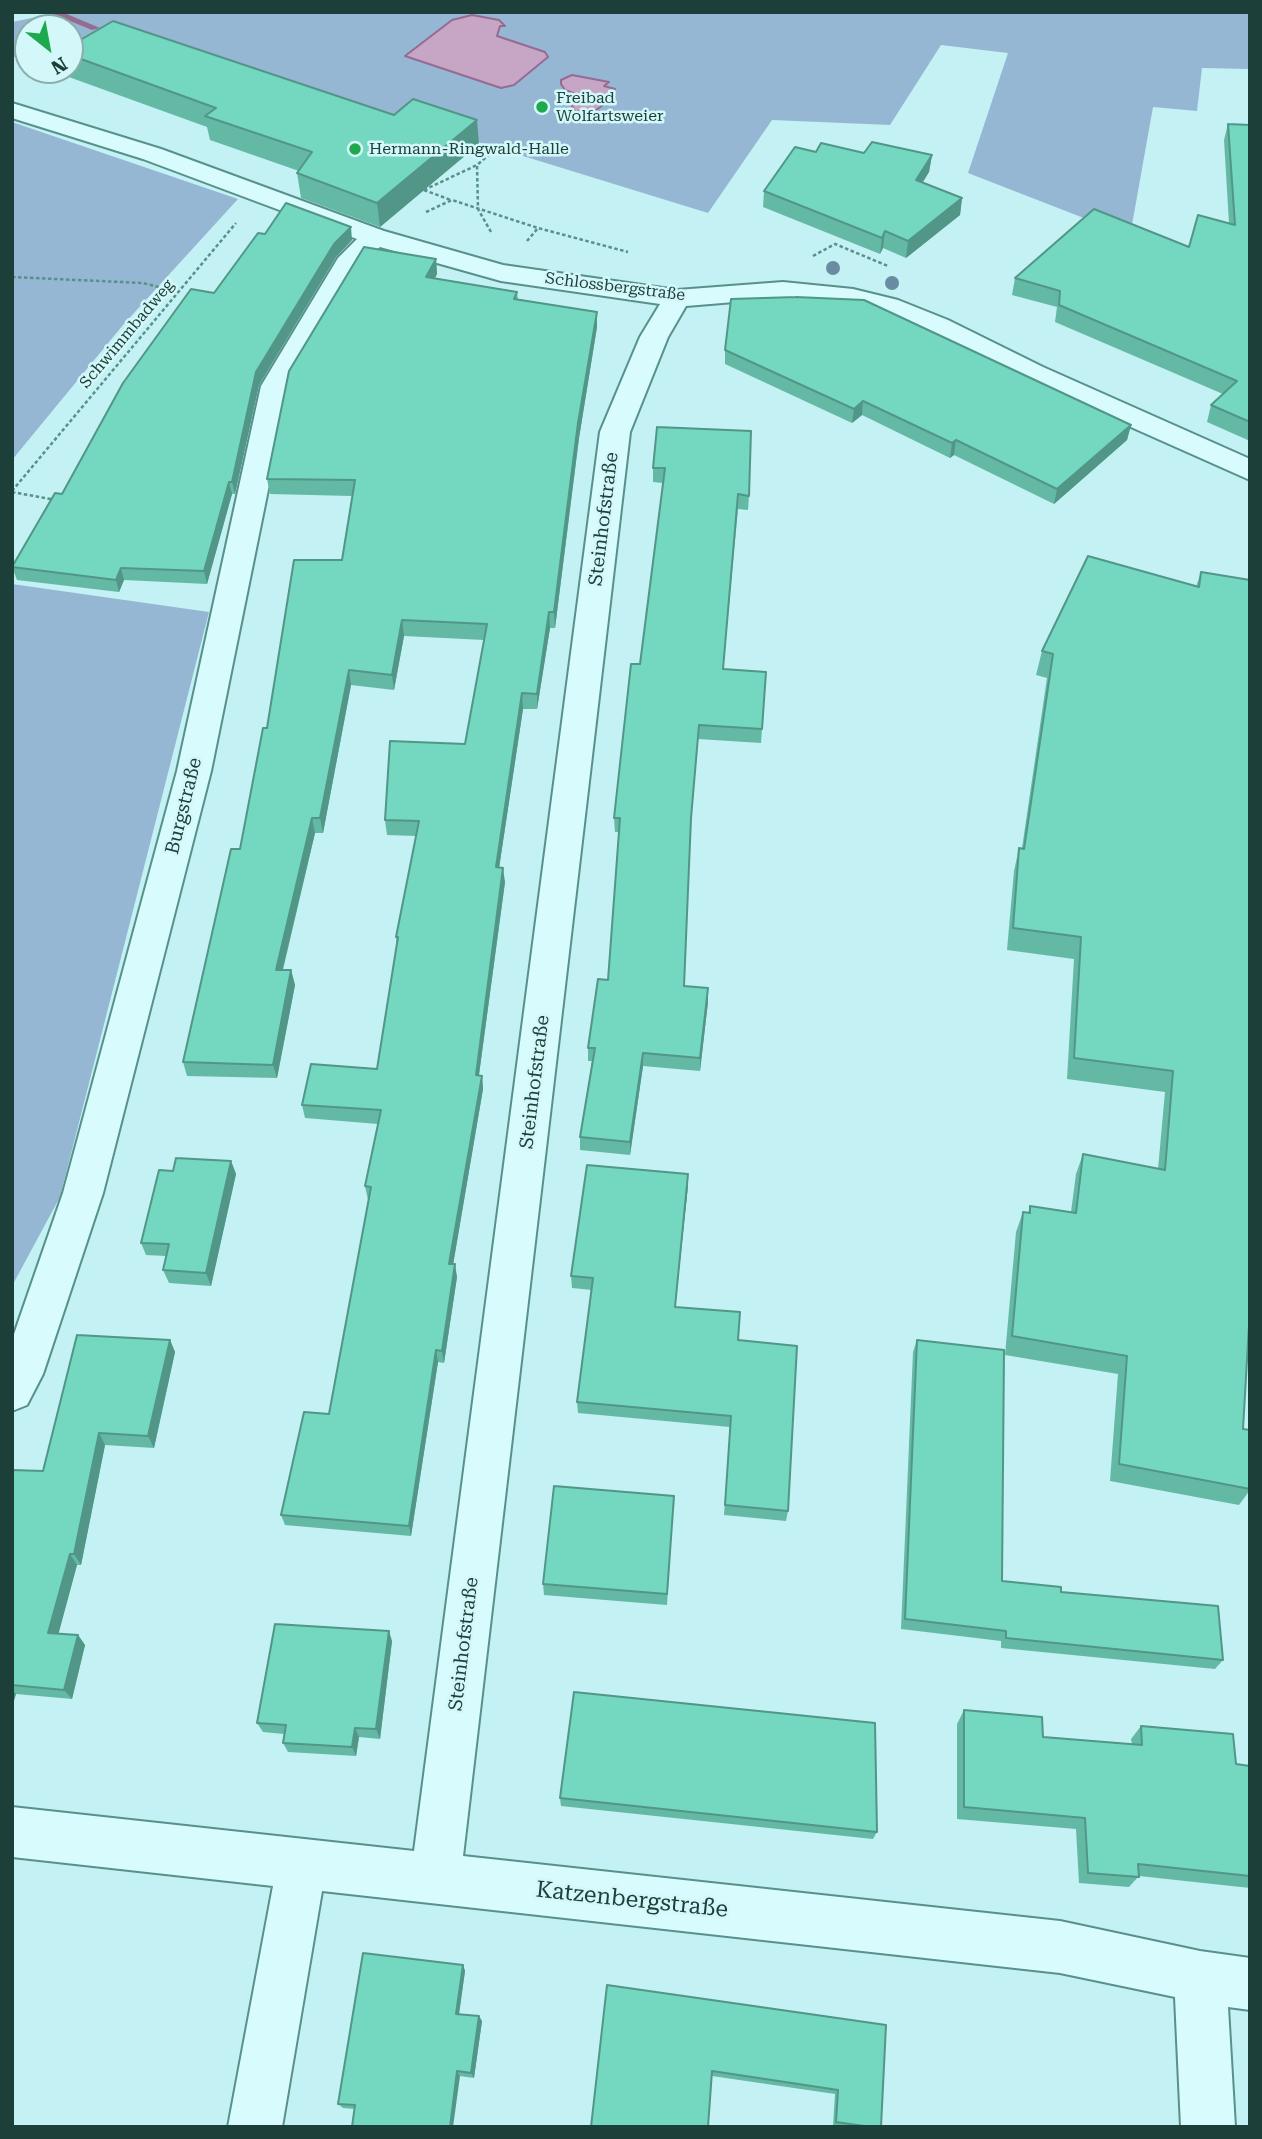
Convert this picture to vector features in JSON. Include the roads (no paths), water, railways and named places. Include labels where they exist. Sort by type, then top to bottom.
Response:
[{"type":"street","name":"Schlossbergstraße","points":[[12,110],[152,154],[375,237],[501,273],[677,298],[783,290],[853,297],[888,306],[938,326],[1033,373],[1250,471]]},
{"type":"street","name":"Burgstraße","points":[[12,1391],[22,1374],[83,1193],[194,771],[275,386],[351,258],[375,237]]},
{"type":"street","name":"Steinhofstraße","points":[[435,1878],[615,432],[654,337],[677,298]]},
{"type":"street","name":"Katzenbergstraße","points":[[12,1832],[1060,1947],[1225,1980]]},
{"type":"street","points":[[255,2127],[302,1865]]},
{"type":"street","points":[[1208,2127],[1225,1980]]},
{"type":"waterway","points":[[53,12],[95,28]]},
{"type":"place","name":"Freibad Wolfartsweier","points":[[542,107]]},
{"type":"place","name":"Hermann-Ringwald-Halle","points":[[355,149]]}]
